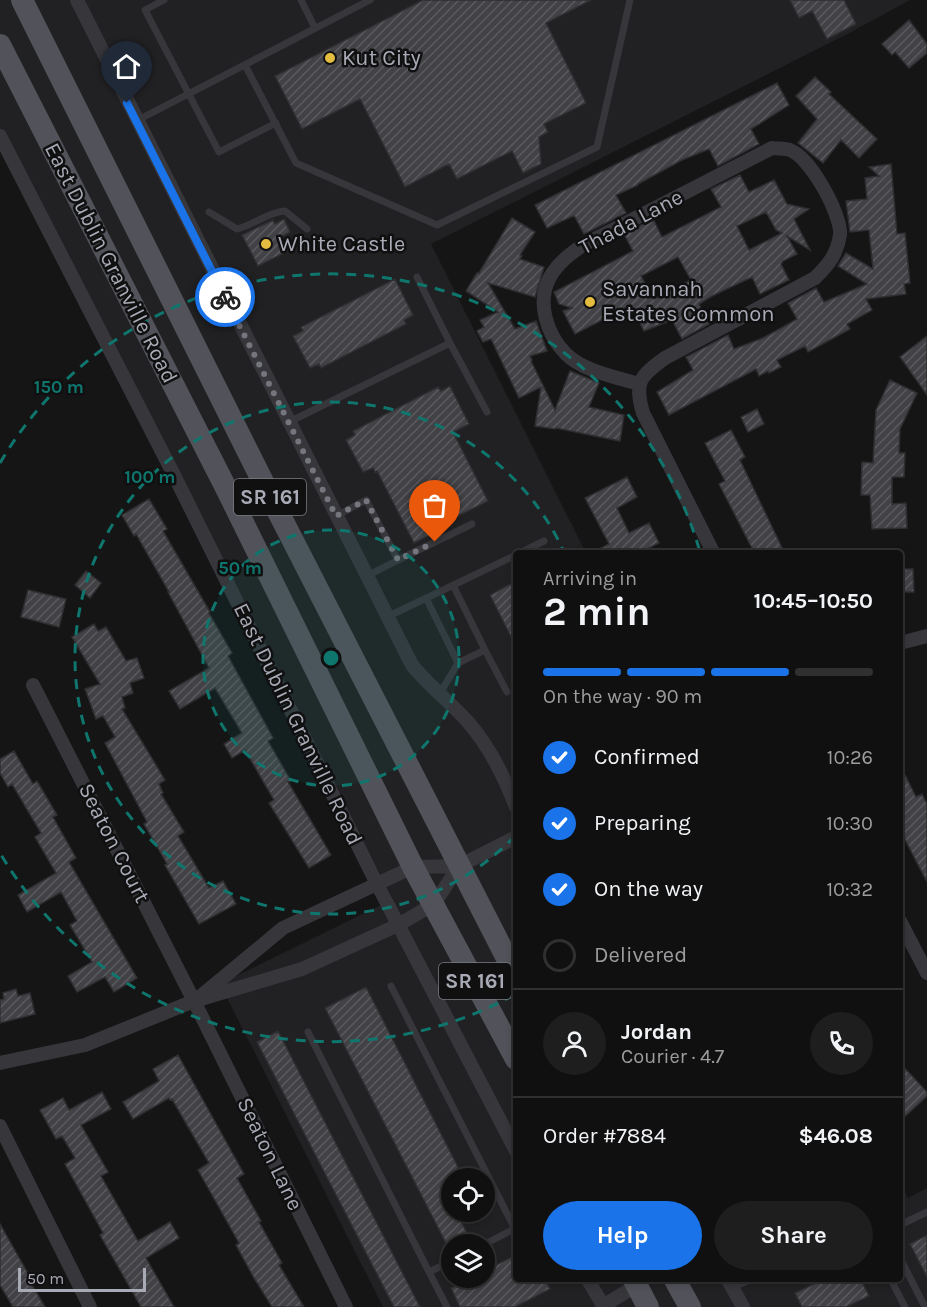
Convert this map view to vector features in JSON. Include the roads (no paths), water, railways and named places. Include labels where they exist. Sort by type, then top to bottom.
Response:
[{"type":"main road","name":"East Dublin Granville Road","points":[[22,0],[268,494],[513,970]]},
{"type":"main road","name":"East Dublin Granville Road","points":[[0,45],[226,488],[413,867],[513,1053]]},
{"type":"main road","points":[[635,1282],[648,1307]]},
{"type":"main road","points":[[676,1282],[690,1307]]},
{"type":"street","points":[[79,1],[136,121],[412,665],[468,722],[504,775],[513,799]]},
{"type":"street","name":"East Dublin Granville Road","points":[[0,136],[173,473],[377,884],[513,1145]]},
{"type":"street","name":"Thada Lane","points":[[772,148],[791,150],[806,161],[834,208],[840,234],[833,259],[814,278],[665,358],[646,372],[639,384],[594,370],[567,354],[548,328],[543,303],[549,278],[565,257],[583,245],[772,148]]},
{"type":"street","points":[[639,384],[638,398],[643,413],[712,550]]},
{"type":"street","points":[[903,642],[927,636]]},
{"type":"street","name":"Seaton Court","points":[[33,685],[194,1001]]},
{"type":"street","points":[[194,1001],[283,928],[413,867],[459,866],[513,839]]},
{"type":"street","points":[[0,1063],[85,1045],[194,1001],[302,969],[398,925],[434,904],[459,866]]},
{"type":"street","points":[[903,927],[927,973]]},
{"type":"street","name":"Seaton Lane","points":[[194,1001],[346,1307]]},
{"type":"street","points":[[0,1126],[90,1307]]},
{"type":"street","points":[[589,1282],[604,1306],[635,1282]]},
{"type":"street","points":[[730,1284],[743,1307]]},
{"type":"lane","points":[[164,0],[145,10],[219,152],[276,123]]},
{"type":"lane","points":[[301,0],[315,28]]},
{"type":"lane","points":[[136,121],[370,0]]},
{"type":"lane","points":[[245,65],[296,163],[437,225],[597,147],[630,0]]},
{"type":"lane","points":[[209,212],[237,229],[277,212],[285,211],[306,229]]},
{"type":"lane","points":[[417,276],[487,412]]},
{"type":"lane","points":[[289,422],[450,343]]},
{"type":"lane","points":[[336,516],[366,500],[398,560]]},
{"type":"lane","points":[[367,576],[472,524]]},
{"type":"lane","points":[[525,550],[544,541]]},
{"type":"lane","points":[[387,617],[513,556]]},
{"type":"lane","points":[[453,585],[507,692]]},
{"type":"lane","points":[[426,598],[458,663]]},
{"type":"lane","points":[[440,695],[458,663],[485,650]]},
{"type":"lane","points":[[391,986],[513,1225]]},
{"type":"lane","points":[[308,1032],[447,1307]]},
{"type":"lane","points":[[903,1224],[927,1212]]},
{"type":"lane","points":[[495,1239],[513,1230]]},
{"type":"lane","points":[[903,1264],[925,1307],[927,1306]]},
{"type":"lane","points":[[429,1272],[441,1266]]},
{"type":"lane","points":[[892,1282],[905,1307]]},
{"type":"place","name":"Kut City","points":[[330,58]]},
{"type":"place","name":"White Castle","points":[[266,244]]},
{"type":"place","name":"Savannah Estates Common","points":[[590,302]]}]
